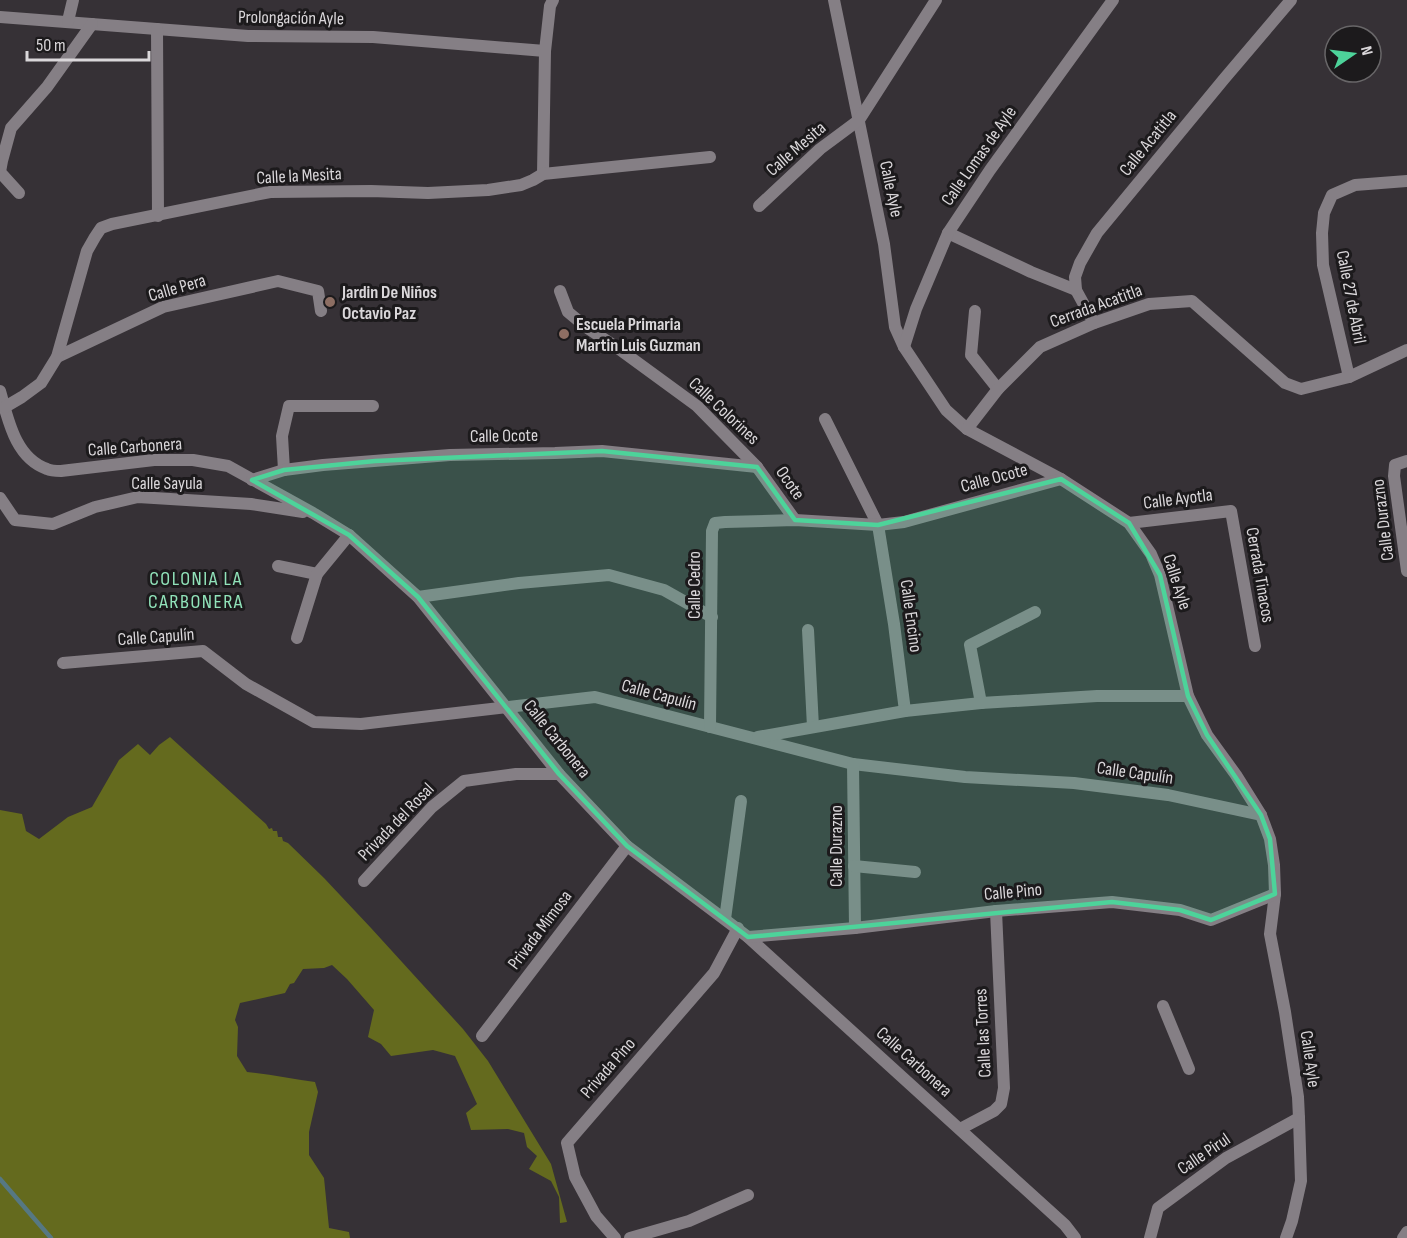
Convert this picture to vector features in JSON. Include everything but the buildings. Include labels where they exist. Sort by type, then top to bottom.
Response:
[{"type":"street","points":[[68,21],[73,0]]},
{"type":"street","name":"Calle Ayle","points":[[834,0],[884,244],[896,327],[904,347],[946,410],[967,429],[1061,479],[1129,523],[1150,554],[1160,575],[1188,696],[1207,735],[1261,815],[1270,839],[1275,894],[1270,934],[1287,1023],[1299,1118],[1301,1181],[1286,1238]]},
{"type":"street","points":[[859,120],[936,0]]},
{"type":"street","name":"Calle Lomas de Ayle","points":[[904,347],[916,309],[948,233],[990,170],[1113,0]]},
{"type":"street","name":"Calle Acatitla","points":[[1076,290],[1075,277],[1080,263],[1097,234],[1291,0]]},
{"type":"street","points":[[543,174],[545,51],[552,3]]},
{"type":"street","name":"Prolongación Ayle","points":[[0,17],[248,36],[373,37],[545,51]]},
{"type":"street","points":[[20,193],[0,172],[11,128],[47,87],[92,24]]},
{"type":"street","points":[[157,29],[158,216]]},
{"type":"street","name":"Calle Mesita","points":[[759,206],[820,149],[859,120]]},
{"type":"street","name":"Calle la Mesita","points":[[5,407],[22,398],[40,383],[57,357],[87,251],[101,228],[270,192],[428,193],[488,190],[521,185],[543,174],[710,157]]},
{"type":"street","name":"Calle 27 de Abril","points":[[1349,377],[1323,265],[1324,213],[1332,195],[1355,185],[1407,181]]},
{"type":"street","points":[[948,233],[1031,272],[1076,290],[1094,323]]},
{"type":"street","name":"Calle Pera","points":[[57,357],[163,308],[278,281],[318,291],[321,311]]},
{"type":"street","name":"Calle Colorines","points":[[560,291],[568,312],[697,406],[757,467]]},
{"type":"street","name":"Cerrada Acatitla","points":[[967,429],[998,389],[1040,347],[1094,323],[1149,303],[1192,301],[1285,383],[1301,389],[1349,377],[1407,350]]},
{"type":"street","points":[[975,311],[971,355],[998,389]]},
{"type":"street","name":"Calle Carbonera","points":[[0,391],[10,427],[20,447],[33,462],[48,470],[61,471],[154,460],[193,460],[228,466],[313,513],[349,536],[418,597],[559,774],[627,846],[738,928],[1065,1225]]},
{"type":"street","points":[[284,470],[282,436],[289,406],[373,406]]},
{"type":"street","name":"Calle Encino","points":[[825,419],[878,525],[905,711]]},
{"type":"street","name":"Calle Ocote","points":[[252,480],[284,470],[323,465],[450,455],[602,451],[757,467]]},
{"type":"street","name":"Calle Durazno","points":[[1401,463],[1394,476],[1407,571]]},
{"type":"street","name":"Ocote","points":[[757,467],[795,520]]},
{"type":"street","name":"Calle Ocote","points":[[795,520],[878,525],[904,522],[1061,479]]},
{"type":"street","name":"Calle Sayula","points":[[0,498],[15,520],[53,524],[94,507],[138,497],[251,504],[313,513]]},
{"type":"street","name":"Calle Ayotla","points":[[1129,523],[1231,511]]},
{"type":"street","name":"Cerrada Tinacos","points":[[1231,511],[1254,646]]},
{"type":"street","name":"Calle Cedro","points":[[710,727],[712,531],[715,523],[795,520]]},
{"type":"street","points":[[297,638],[317,574],[349,536]]},
{"type":"street","points":[[278,566],[317,574]]},
{"type":"street","points":[[418,597],[519,583],[609,575],[664,590],[712,617]]},
{"type":"street","points":[[981,703],[970,645],[1035,612]]},
{"type":"street","points":[[808,630],[813,727]]},
{"type":"street","name":"Calle Capulín","points":[[63,663],[203,651],[246,684],[314,722],[361,724],[595,697],[854,764],[965,777],[1074,783],[1168,795],[1261,815]]},
{"type":"street","points":[[754,738],[905,711],[981,703],[1097,696],[1188,696]]},
{"type":"street","name":"Calle Durazno","points":[[854,764],[855,928]]},
{"type":"street","name":"Privada del Rosal","points":[[364,881],[432,807],[465,781],[516,774],[559,774]]},
{"type":"street","points":[[725,919],[741,801]]},
{"type":"street","name":"Privada Mimosa","points":[[482,1036],[627,846]]},
{"type":"street","points":[[854,866],[915,872]]},
{"type":"street","name":"Calle Pino","points":[[748,937],[1112,902],[1180,910],[1211,920],[1275,894]]},
{"type":"street","name":"Calle las Torres","points":[[960,1129],[994,1111],[1001,1104],[1004,1088],[996,912]]},
{"type":"street","name":"Privada Pino","points":[[615,1238],[596,1216],[576,1177],[567,1143],[714,974],[738,928]]},
{"type":"street","points":[[1163,1006],[1189,1069]]},
{"type":"street","name":"Calle Pirul","points":[[1150,1238],[1158,1208],[1226,1158],[1299,1118]]},
{"type":"street","points":[[630,1238],[689,1221],[748,1195]]},
{"type":"street","points":[[1065,1225],[1071,1238]]},
{"type":"street","points":[[1065,1225],[1075,1238]]},
{"type":"street","points":[[1403,1238],[1407,1232]]},
{"type":"highlighted area","points":[[602,451],[757,467],[795,520],[878,525],[1061,479],[1129,523],[1160,575],[1188,696],[1207,735],[1261,815],[1270,839],[1275,894],[1211,920],[1180,910],[1112,902],[748,937],[627,846],[559,774],[418,597],[349,535],[252,480],[284,470],[375,461]]},
{"type":"green space","points":[[170,737],[269,829],[277,831],[278,837],[282,837],[283,841],[288,843],[324,878],[463,1029],[488,1061],[551,1164],[567,1222],[560,1223],[559,1197],[551,1181],[529,1169],[537,1156],[527,1147],[524,1133],[508,1129],[471,1130],[466,1113],[477,1104],[455,1056],[433,1050],[391,1056],[381,1044],[368,1037],[374,1010],[332,965],[324,968],[303,969],[285,993],[240,1003],[235,1020],[238,1027],[237,1056],[247,1072],[315,1082],[318,1092],[309,1132],[309,1155],[324,1178],[329,1228],[349,1232],[350,1238],[0,1238],[0,810],[22,814],[26,831],[39,839],[68,817],[92,807],[119,760],[138,744],[150,755]]},
{"type":"waterway","points":[[0,1179],[51,1238]]},
{"type":"place","name":"Jardin De Niños Octavio Paz","points":[[330,302]]},
{"type":"place","name":"Escuela Primaria Martin Luis Guzman","points":[[564,334]]},
{"type":"district","name":"COLONIA LA CARBONERA","points":[[196,590]]}]
